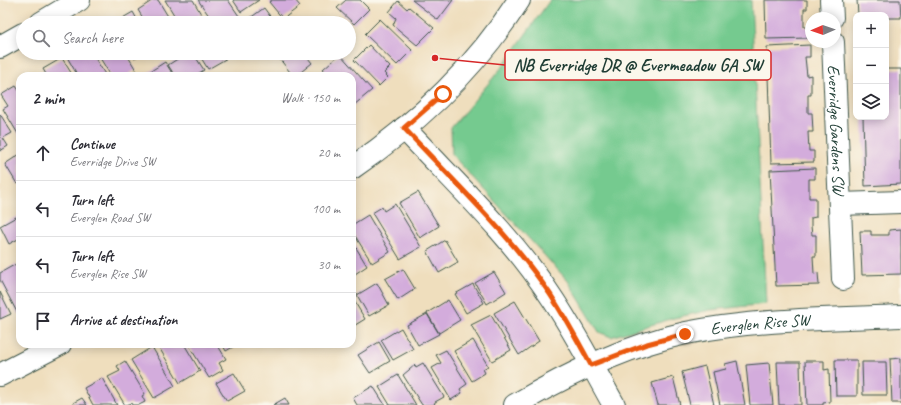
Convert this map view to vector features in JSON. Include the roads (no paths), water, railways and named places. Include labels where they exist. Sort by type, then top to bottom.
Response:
[{"type":"street","points":[[52,16],[79,0]]},
{"type":"street","points":[[356,165],[378,150],[443,94],[472,62],[519,0]]},
{"type":"street","points":[[831,0],[832,12]]},
{"type":"street","points":[[0,47],[16,38]]},
{"type":"street","name":"Everridge Gardens SW","points":[[833,48],[840,204],[901,202]]},
{"type":"street","points":[[404,128],[482,211],[517,251],[550,294],[614,405]]},
{"type":"street","points":[[840,204],[843,279]]},
{"type":"street","name":"Everglen Rise SW","points":[[515,405],[591,365],[647,344],[685,334],[776,322],[901,316]]},
{"type":"street","points":[[0,375],[52,348]]},
{"type":"place","name":"NB Everridge DR @ Evermeadow GA SW","points":[[435,58]]}]
